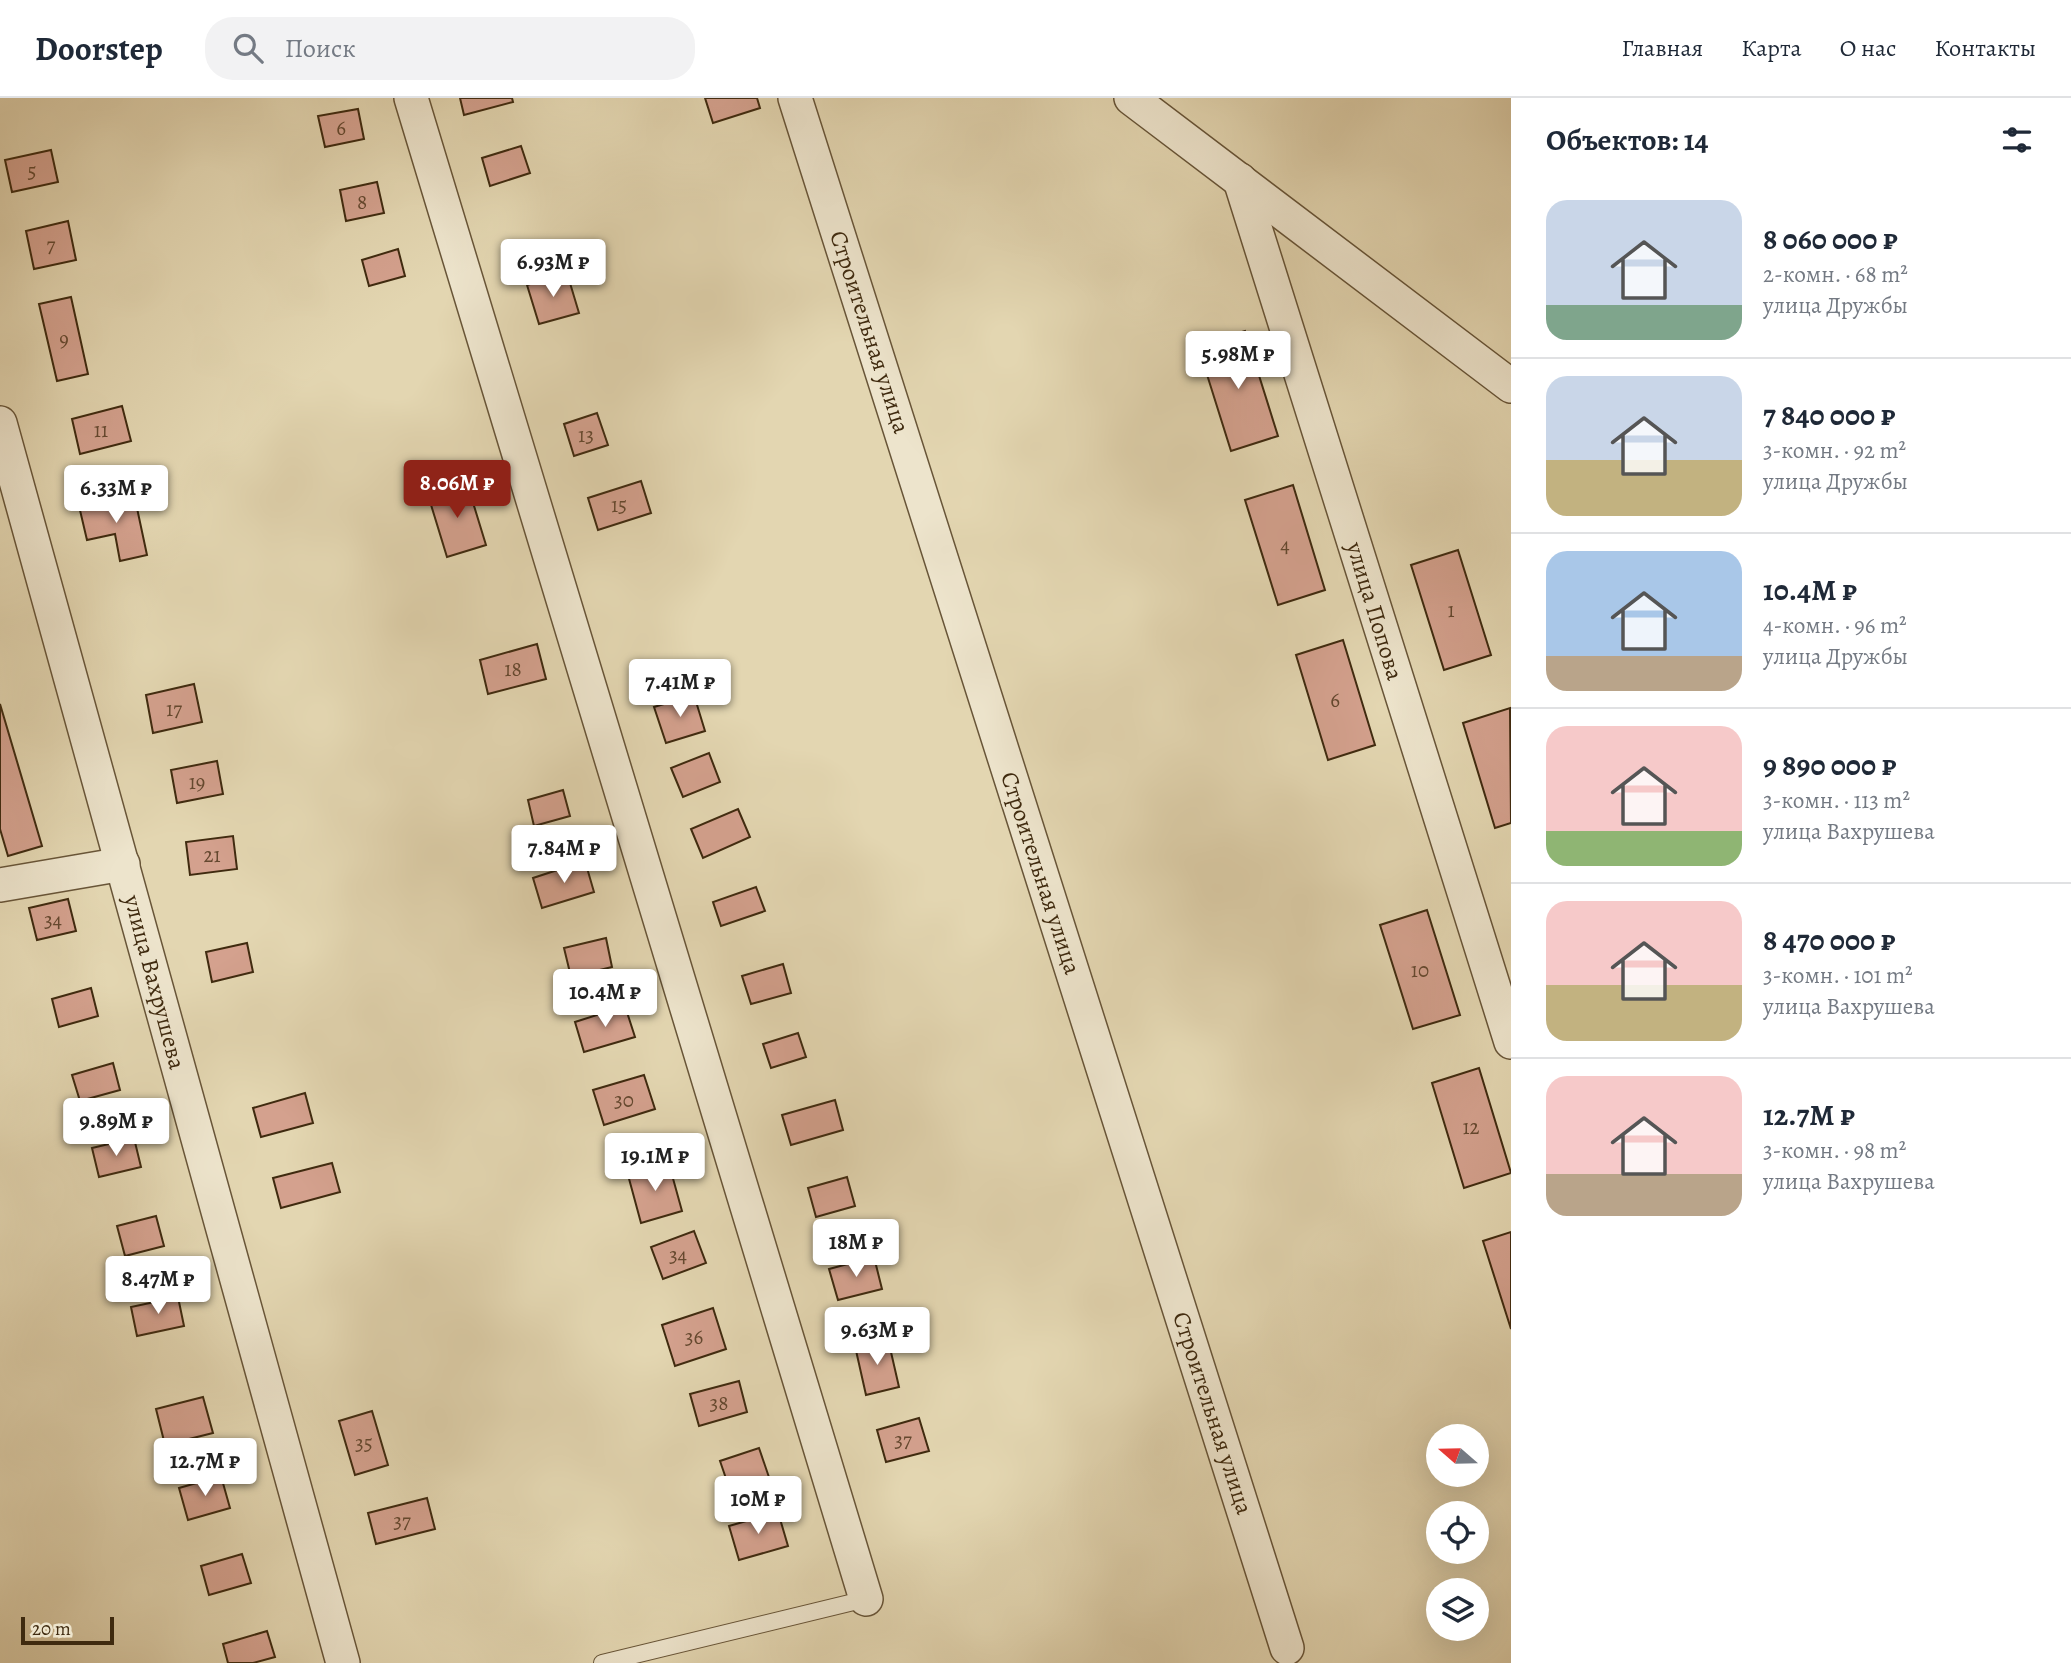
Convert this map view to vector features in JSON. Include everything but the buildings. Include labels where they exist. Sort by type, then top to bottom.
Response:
[{"type":"street","points":[[411,98],[866,1599]]},
{"type":"street","name":"Строительная улица","points":[[796,98],[1287,1648]]},
{"type":"street","points":[[1131,98],[1511,386]]},
{"type":"street","name":"улица Попова","points":[[1240,180],[1511,1042]]},
{"type":"street","name":"улица Вахрушева","points":[[0,423],[343,1663]]},
{"type":"street","points":[[0,885],[123,864]]},
{"type":"lane","points":[[602,1663],[866,1599]]}]
